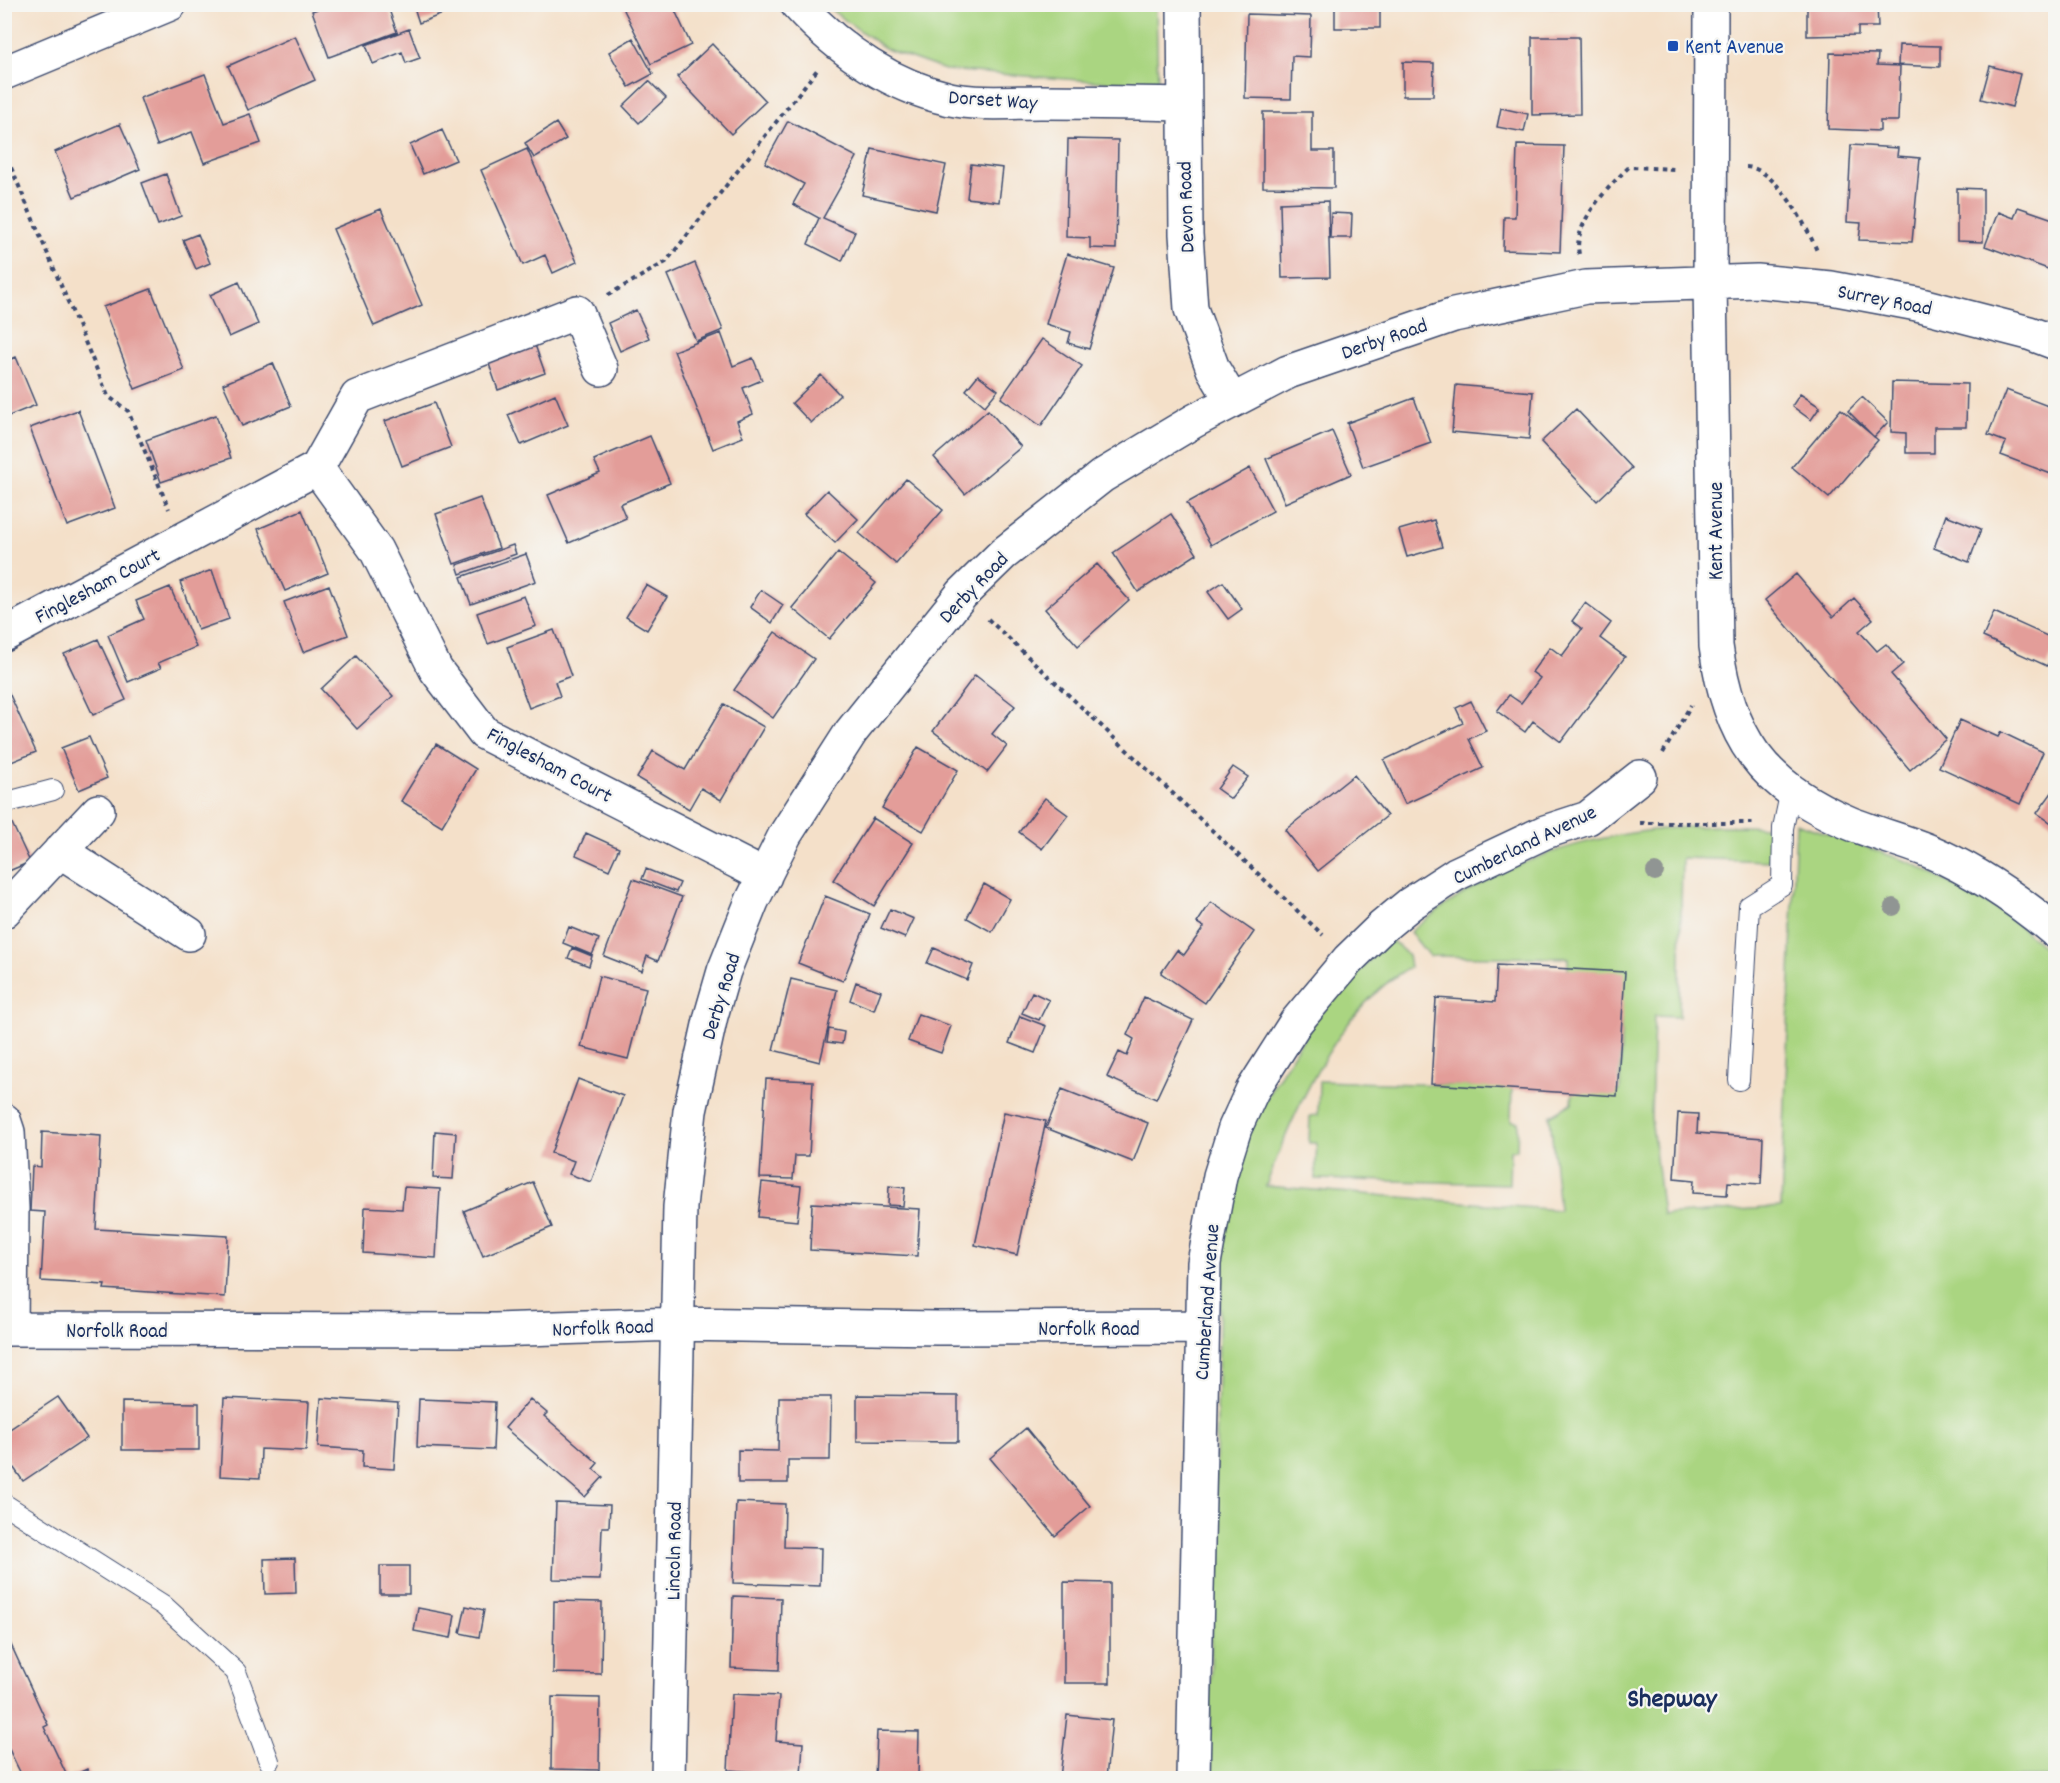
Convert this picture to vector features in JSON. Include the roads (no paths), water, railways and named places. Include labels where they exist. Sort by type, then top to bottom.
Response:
[{"type":"street","points":[[4,73],[170,4]]},
{"type":"street","name":"Dorset Way","points":[[797,4],[837,44],[892,78],[952,99],[1006,102],[1183,104]]},
{"type":"street","name":"Devon Road","points":[[1184,4],[1183,104],[1186,234],[1191,309],[1209,358],[1232,400]]},
{"type":"street","name":"Kent Avenue","points":[[1711,4],[1710,284],[1716,646],[1720,680],[1738,731],[1759,763],[1791,790]]},
{"type":"street","name":"Surrey Road","points":[[1710,284],[1757,281],[1831,288],[1972,318],[2055,343]]},
{"type":"street","name":"Derby Road","points":[[678,1324],[680,1207],[690,1111],[724,971],[765,876],[815,785],[851,732],[962,594],[1003,554],[1102,476],[1232,400],[1288,372],[1454,315],[1586,287],[1710,284]]},
{"type":"street","points":[[317,468],[357,397],[578,312],[601,369]]},
{"type":"street","name":"Finglesham Court","points":[[4,635],[317,468],[376,550],[436,670],[484,733],[765,876]]},
{"type":"street","name":"Cumberland Avenue","points":[[1193,1779],[1204,1263],[1212,1213],[1235,1128],[1252,1091],[1296,1022],[1348,960],[1410,904],[1456,874],[1545,832],[1588,818],[1640,777]]},
{"type":"street","points":[[1791,790],[1846,822],[1930,851],[1973,874],[2013,898],[2055,932]]},
{"type":"street","points":[[4,911],[98,811]]},
{"type":"street","points":[[60,851],[189,934]]},
{"type":"street","points":[[4,1120],[8,1132],[12,1208],[8,1329]]},
{"type":"street","name":"Norfolk Road","points":[[8,1329],[495,1330],[678,1324],[938,1328],[1201,1328]]},
{"type":"street","name":"Lincoln Road","points":[[668,1779],[678,1324]]},
{"type":"lane","points":[[4,803],[53,790]]},
{"type":"lane","points":[[1739,1080],[1749,906],[1782,885],[1783,828],[1791,790]]},
{"type":"lane","points":[[4,1504],[163,1605],[236,1672],[269,1761]]},
{"type":"place","name":"Kent Avenue","points":[[1673,46]]},
{"type":"district","name":"Shepway","points":[[1672,1697]]}]
